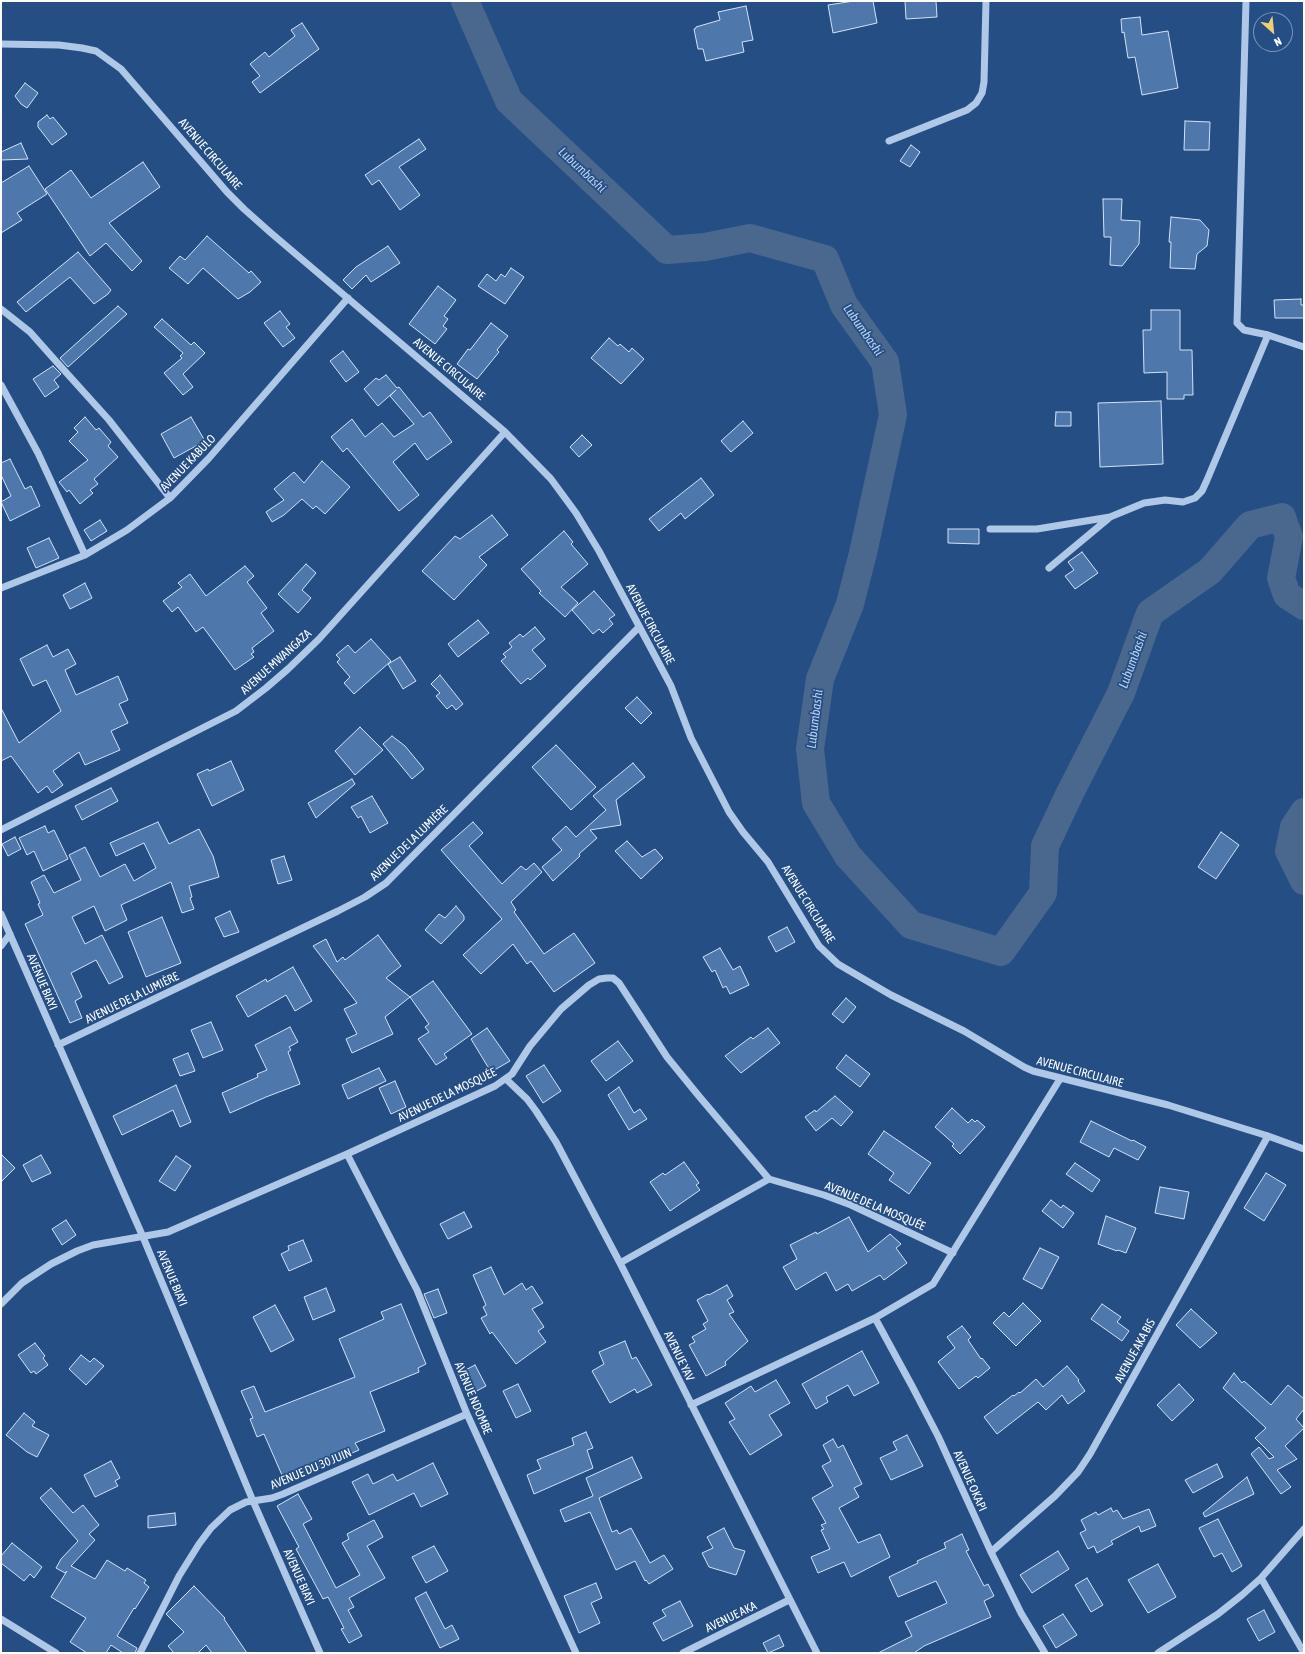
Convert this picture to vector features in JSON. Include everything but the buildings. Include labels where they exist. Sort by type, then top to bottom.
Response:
[{"type":"street","points":[[889,140],[967,110],[976,103],[982,93],[984,82],[986,1]]},
{"type":"street","points":[[1246,1],[1237,323],[1244,330],[1268,335],[1304,347]]},
{"type":"street","name":"AVENUE CIRCULAIRE","points":[[1,44],[60,45],[82,48],[96,51],[110,60],[130,77],[244,209],[506,432],[551,479],[576,513],[599,551],[671,686],[701,758],[729,812],[768,862],[819,946],[838,964],[891,995],[964,1031],[1024,1067],[1060,1079],[1168,1105],[1268,1136],[1304,1149]]},
{"type":"street","name":"AVENUE KABULO","points":[[1,588],[85,555],[127,530],[170,498],[209,458],[348,298]]},
{"type":"street","points":[[1,309],[30,332],[109,420],[170,498]]},
{"type":"street","points":[[990,529],[1037,529],[1110,518],[1144,503],[1164,500],[1183,502],[1195,498],[1207,480],[1268,335]]},
{"type":"street","points":[[1,385],[38,453],[85,555]]},
{"type":"street","name":"AVENUE MWANGAZA","points":[[1,830],[236,711],[266,688],[319,639],[506,432]]},
{"type":"street","points":[[1049,568],[1110,518]]},
{"type":"street","name":"AVENUE DE LA LUMIÈRE","points":[[58,1045],[338,911],[365,897],[386,883],[639,628]]},
{"type":"street","name":"AVENUE BIAYI","points":[[1,914],[143,1237],[253,1500],[320,1653]]},
{"type":"street","points":[[1,946],[10,934]]},
{"type":"street","name":"AVENUE DE LA MOSQUÉE","points":[[1,1304],[22,1283],[51,1264],[77,1250],[93,1245],[168,1232],[346,1154],[495,1086],[515,1069],[540,1032],[561,1009],[589,985],[599,979],[613,978],[624,990],[668,1057],[769,1179],[824,1195],[851,1205],[953,1253]]},
{"type":"street","name":"AVENUE YAV","points":[[506,1078],[527,1099],[556,1142],[620,1263],[817,1653]]},
{"type":"street","points":[[691,1405],[875,1318],[929,1287],[936,1281],[1060,1079]]},
{"type":"street","name":"AVENUE AKA BIS","points":[[990,1552],[1055,1496],[1078,1472],[1090,1454],[1268,1136]]},
{"type":"street","name":"AVENUE NDOMBE","points":[[346,1154],[417,1290],[467,1414],[576,1653]]},
{"type":"street","points":[[620,1263],[769,1179]]},
{"type":"street","name":"AVENUE OKAPI","points":[[875,1318],[934,1429],[990,1552],[1021,1613],[1045,1653]]},
{"type":"street","name":"AVENUE DU 30 JUIN","points":[[140,1653],[179,1576],[207,1533],[230,1510],[240,1504],[253,1500],[272,1498],[283,1494],[467,1414]]},
{"type":"street","points":[[1158,1653],[1218,1614],[1262,1578],[1304,1529]]},
{"type":"street","points":[[1262,1578],[1304,1653]]},
{"type":"street","name":"AVENUE AKA","points":[[682,1653],[789,1600]]},
{"type":"street","points":[[1,1619],[56,1653]]},
{"type":"waterway","name":"Lubumbashi","points":[[465,1],[509,101],[667,250],[705,247],[750,238],[825,259],[844,305],[885,362],[893,415],[863,553],[850,604],[820,679],[810,749],[816,803],[848,856],[911,925],[1001,952],[1043,893],[1045,846],[1121,693],[1150,613],[1210,571],[1250,525],[1282,517],[1289,537],[1281,578],[1287,595],[1304,606]]},
{"type":"waterway","name":"Lubumbashi","points":[[1304,812],[1294,827],[1289,851],[1304,881]]}]
